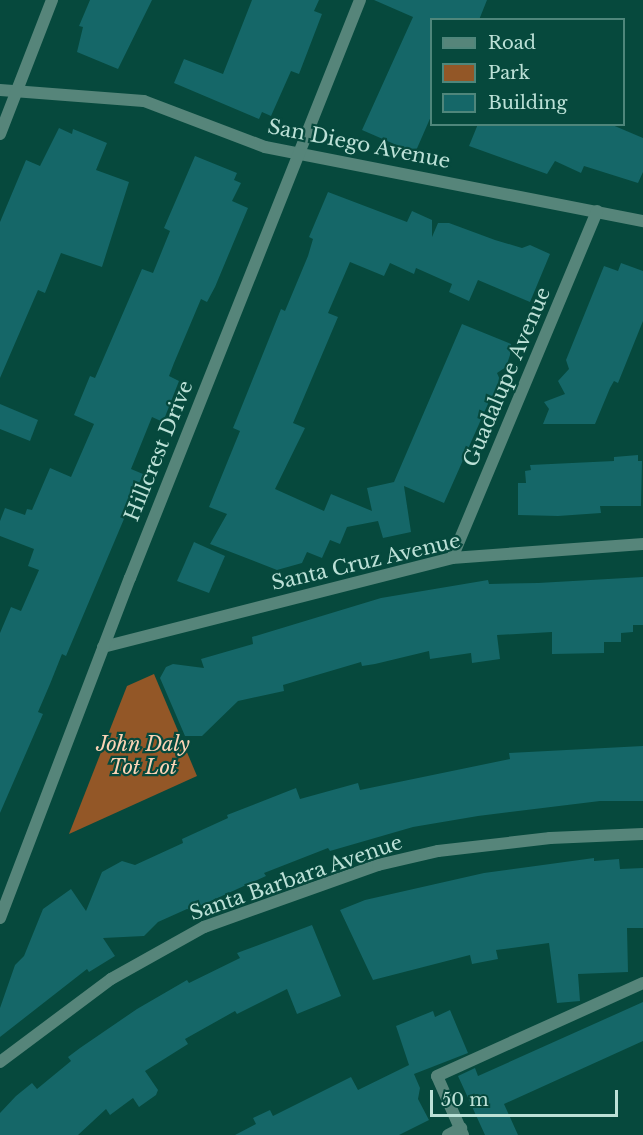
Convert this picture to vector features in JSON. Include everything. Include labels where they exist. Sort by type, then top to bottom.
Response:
[{"type":"street","points":[[0,134],[52,0]]},
{"type":"street","name":"Hillcrest Drive","points":[[0,918],[103,647],[360,0]]},
{"type":"street","name":"San Diego Avenue","points":[[0,90],[16,94],[144,101],[266,147],[643,221]]},
{"type":"street","name":"Guadalupe Avenue","points":[[452,558],[597,211]]},
{"type":"street","name":"Santa Cruz Avenue","points":[[103,647],[452,558],[643,544]]},
{"type":"street","name":"Santa Barbara Avenue","points":[[0,1062],[111,979],[204,927],[378,865],[450,850],[550,838],[643,834]]},
{"type":"street","points":[[448,1135],[462,1132],[437,1076],[643,983]]},
{"type":"green space","name":"John Daly Tot Lot","points":[[154,674],[197,776],[69,834],[127,686]]},
{"type":"building","points":[[90,0],[152,0],[118,69],[77,52],[83,27],[79,26]]},
{"type":"building","points":[[252,0],[319,0],[314,11],[322,14],[299,74],[291,71],[271,116],[262,112],[259,119],[174,83],[184,59],[223,74]]},
{"type":"building","points":[[374,0],[487,0],[480,18],[430,18],[430,119],[415,153],[362,130],[413,17]]},
{"type":"building","points":[[477,126],[615,126],[643,138],[643,172],[638,183],[584,166],[581,173],[555,161],[547,174],[469,146]]},
{"type":"building","points":[[59,128],[72,134],[73,129],[107,143],[96,170],[129,182],[102,267],[61,253],[45,293],[38,290],[0,378],[0,222],[26,160],[40,166]]},
{"type":"building","points":[[195,156],[237,173],[234,180],[241,183],[232,201],[248,208],[215,287],[207,302],[201,299],[174,363],[169,376],[179,381],[163,422],[152,417],[131,469],[143,474],[66,656],[62,654],[38,712],[43,714],[0,813],[0,633],[11,607],[21,611],[39,570],[28,566],[34,549],[0,536],[0,521],[5,508],[25,515],[27,509],[32,510],[50,468],[71,477],[94,424],[74,415],[90,376],[95,378],[142,269],[153,273],[170,231],[164,228]]},
{"type":"building","points":[[328,192],[407,222],[412,211],[432,220],[432,237],[438,223],[449,223],[495,240],[522,248],[530,245],[550,254],[530,302],[478,280],[469,301],[449,292],[452,284],[416,268],[414,274],[390,263],[384,276],[350,262],[328,313],[338,317],[293,423],[305,428],[275,489],[324,511],[331,494],[372,511],[367,488],[394,482],[462,324],[511,344],[510,355],[506,367],[497,373],[501,382],[496,395],[491,397],[444,503],[404,486],[411,532],[383,538],[378,521],[347,527],[340,544],[330,540],[322,558],[307,552],[302,563],[277,570],[210,544],[227,514],[209,507],[240,431],[233,428],[281,309],[285,311],[308,256],[313,239],[309,237]]},
{"type":"building","points":[[621,263],[643,271],[643,321],[618,383],[614,381],[610,388],[595,424],[543,424],[549,409],[544,402],[565,394],[558,381],[569,369],[566,360],[604,266],[618,271]]},
{"type":"building","points":[[0,404],[38,420],[30,441],[0,429]]},
{"type":"building","points":[[638,455],[638,461],[642,461],[641,506],[600,506],[601,513],[558,516],[518,515],[518,483],[526,483],[525,471],[531,470],[530,465],[614,461],[614,457]]},
{"type":"building","points":[[194,542],[225,556],[209,593],[177,581]]},
{"type":"building","points":[[643,577],[643,625],[633,625],[633,632],[621,633],[621,642],[604,642],[604,653],[552,654],[552,632],[497,635],[500,659],[472,663],[471,653],[430,659],[429,651],[375,664],[362,666],[361,662],[283,685],[284,691],[238,701],[202,736],[185,736],[160,678],[166,667],[173,664],[204,668],[201,659],[253,644],[252,637],[381,598],[488,580],[489,584]]},
{"type":"building","points":[[643,746],[643,801],[600,801],[478,816],[413,827],[330,851],[328,848],[264,873],[266,876],[191,910],[187,909],[158,922],[144,936],[103,938],[115,956],[89,972],[87,969],[0,1037],[0,1008],[15,965],[24,956],[43,909],[71,889],[86,911],[102,872],[122,861],[135,865],[183,843],[182,839],[228,818],[227,815],[296,788],[300,799],[358,783],[360,790],[510,759],[509,753]]},
{"type":"building","points":[[594,858],[594,861],[619,859],[620,869],[643,868],[643,928],[627,928],[628,972],[578,974],[580,1001],[557,1003],[549,943],[496,950],[498,959],[472,964],[470,955],[373,980],[340,910],[365,900],[484,873]]},
{"type":"building","points":[[312,925],[341,996],[297,1014],[287,989],[237,1014],[235,1011],[185,1039],[188,1044],[145,1071],[158,1090],[156,1095],[139,1107],[133,1098],[110,1115],[106,1109],[78,1135],[0,1135],[0,1113],[16,1096],[32,1083],[37,1089],[71,1061],[68,1057],[137,1009],[187,980],[189,983],[240,958],[237,953]]},
{"type":"building","points":[[643,1002],[643,1041],[504,1104],[518,1135],[485,1135],[458,1076],[475,1068],[478,1076]]},
{"type":"building","points":[[450,1010],[468,1053],[414,1074],[420,1088],[418,1099],[429,1120],[399,1135],[235,1135],[256,1124],[253,1118],[270,1110],[273,1116],[351,1077],[358,1090],[409,1065],[396,1026],[433,1011],[435,1017]]}]
